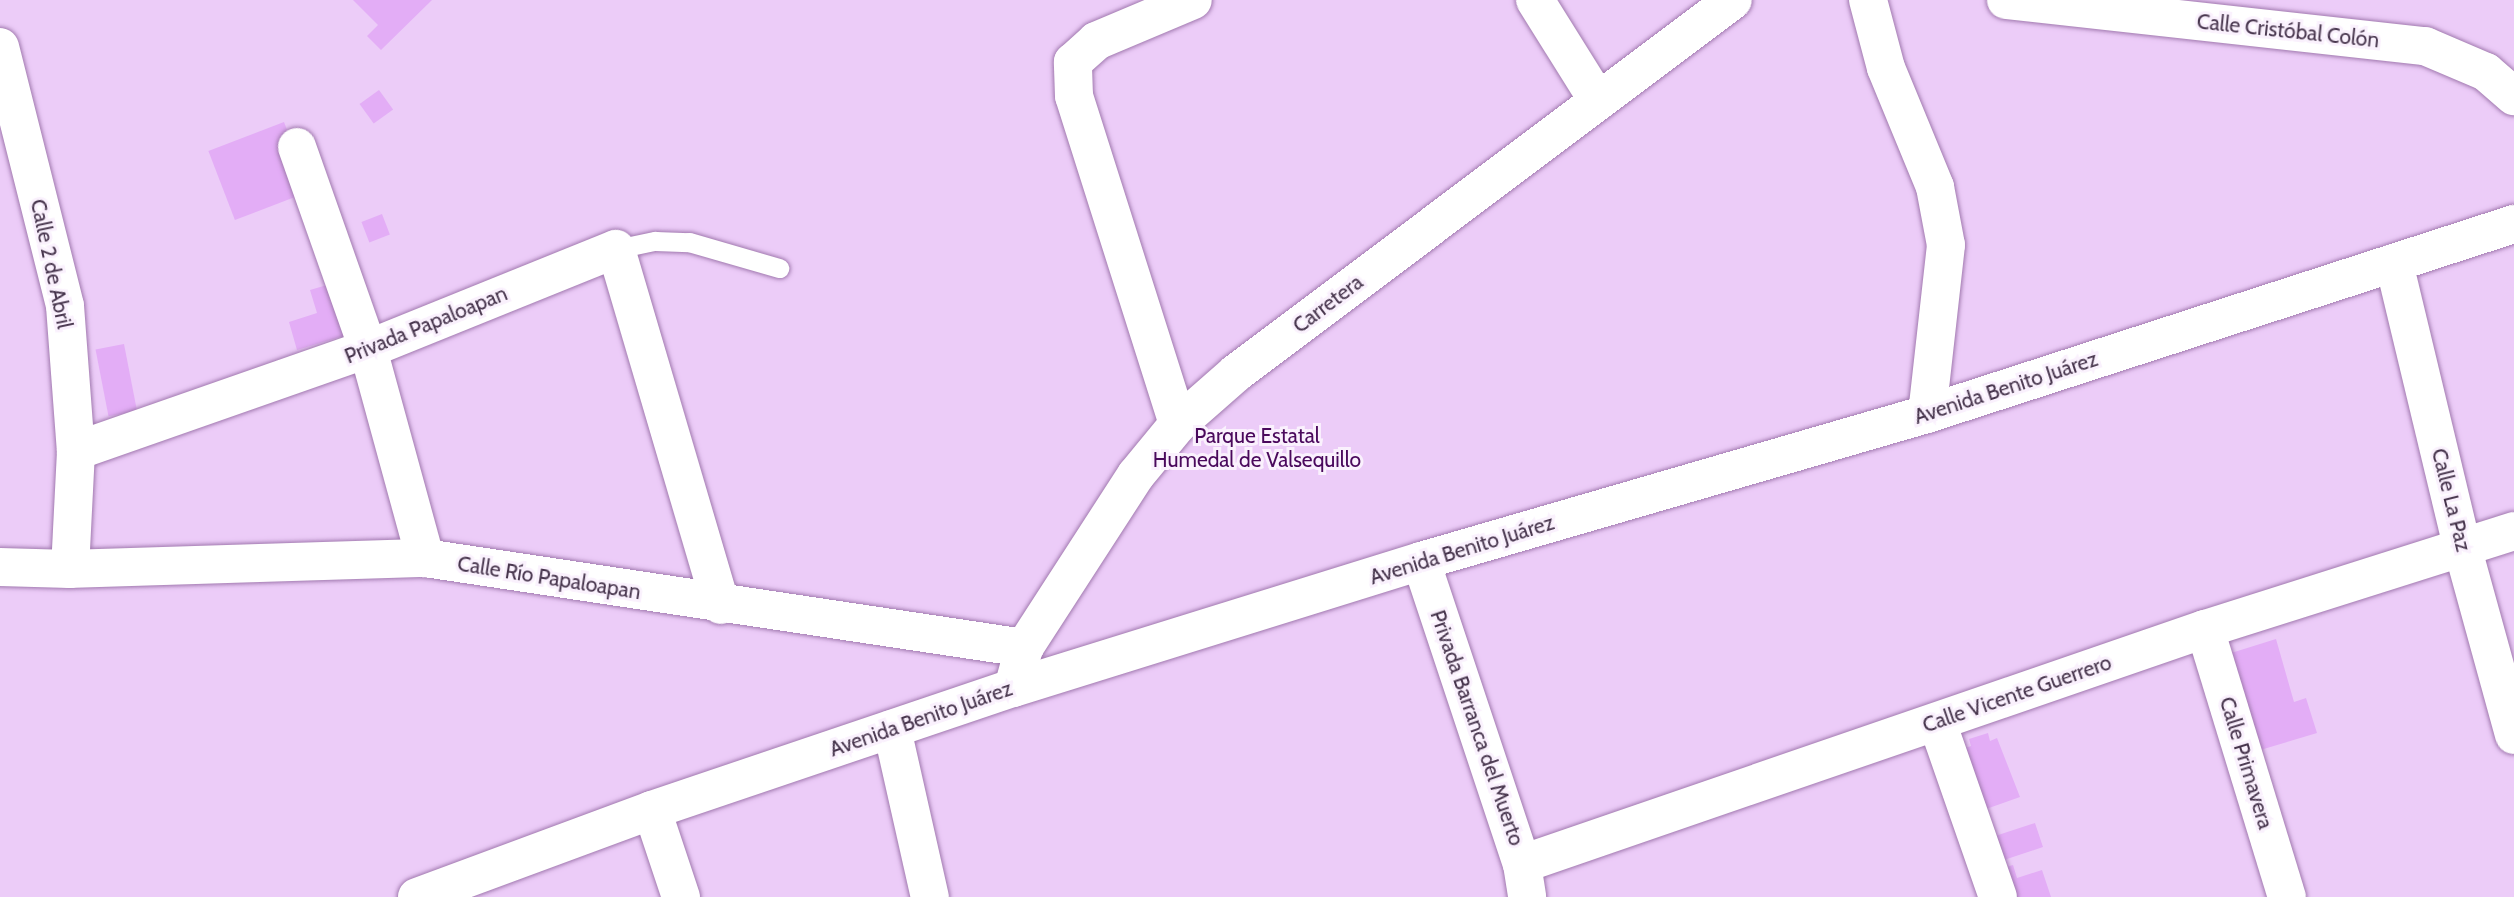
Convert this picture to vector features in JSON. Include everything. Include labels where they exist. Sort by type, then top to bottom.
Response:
[{"type":"street","points":[[1178,424],[1074,96],[1073,62],[1096,41],[1193,0]]},
{"type":"street","points":[[1535,0],[1598,101]]},
{"type":"street","name":"Carretera","points":[[1013,688],[1024,648],[1136,475],[1178,424],[1236,373],[1733,0]]},
{"type":"street","points":[[1868,0],[1886,68],[1935,187],[1945,245],[1927,414]]},
{"type":"street","name":"Calle Cristóbal Colón","points":[[2006,0],[2424,46],[2486,72],[2514,96]]},
{"type":"street","name":"Calle 2 de Abril","points":[[0,47],[65,306],[76,451],[70,569]]},
{"type":"street","points":[[297,146],[368,349],[425,558]]},
{"type":"street","name":"Avenida Benito Juárez","points":[[417,897],[652,810],[1013,688],[1421,561],[1927,414],[2514,224]]},
{"type":"street","points":[[616,249],[721,605]]},
{"type":"street","name":"Privada Papaloapan","points":[[76,451],[368,349],[616,249]]},
{"type":"street","name":"Calle La Paz","points":[[2394,263],[2462,546],[2514,734]]},
{"type":"street","name":"Calle Vicente Guerrero","points":[[1525,881],[1937,722],[2205,629],[2514,531]]},
{"type":"street","name":"Calle Río Papaloapan","points":[[0,567],[70,569],[425,558],[721,605],[1024,648]]},
{"type":"street","name":"Privada Barranca del Muerto","points":[[1421,561],[1525,881]]},
{"type":"street","name":"Calle Primavera","points":[[2205,629],[2287,897]]},
{"type":"street","points":[[1937,722],[1998,897]]},
{"type":"street","points":[[892,729],[930,897]]},
{"type":"street","points":[[652,810],[681,897]]},
{"type":"lane","name":"Privada Papaloapan","points":[[616,249],[655,242],[689,242],[779,268]]},
{"type":"green space","name":"Parque Estatal Humedal de Valsequillo","points":[[0,0],[2514,0],[2514,897],[0,897]]},
{"type":"building","points":[[353,0],[432,0],[381,50],[367,36],[378,25]]},
{"type":"building","points":[[379,90],[393,109],[374,124],[360,104]]},
{"type":"building","points":[[284,122],[311,191],[235,220],[208,151]]},
{"type":"building","points":[[382,214],[390,235],[369,242],[361,222]]},
{"type":"building","points":[[337,282],[353,333],[297,350],[289,322],[317,313],[310,290]]},
{"type":"building","points":[[124,344],[137,411],[109,416],[96,350]]},
{"type":"building","points":[[2276,639],[2294,702],[2306,698],[2317,733],[2257,751],[2228,654]]},
{"type":"building","points":[[1988,733],[1990,741],[1997,738],[2020,797],[1972,814],[1951,753],[1971,746],[1969,739]]},
{"type":"building","points":[[2035,823],[2043,847],[2004,860],[1986,839]]},
{"type":"building","points":[[2013,865],[2017,878],[2042,870],[2051,897],[2001,897],[1993,871]]}]
